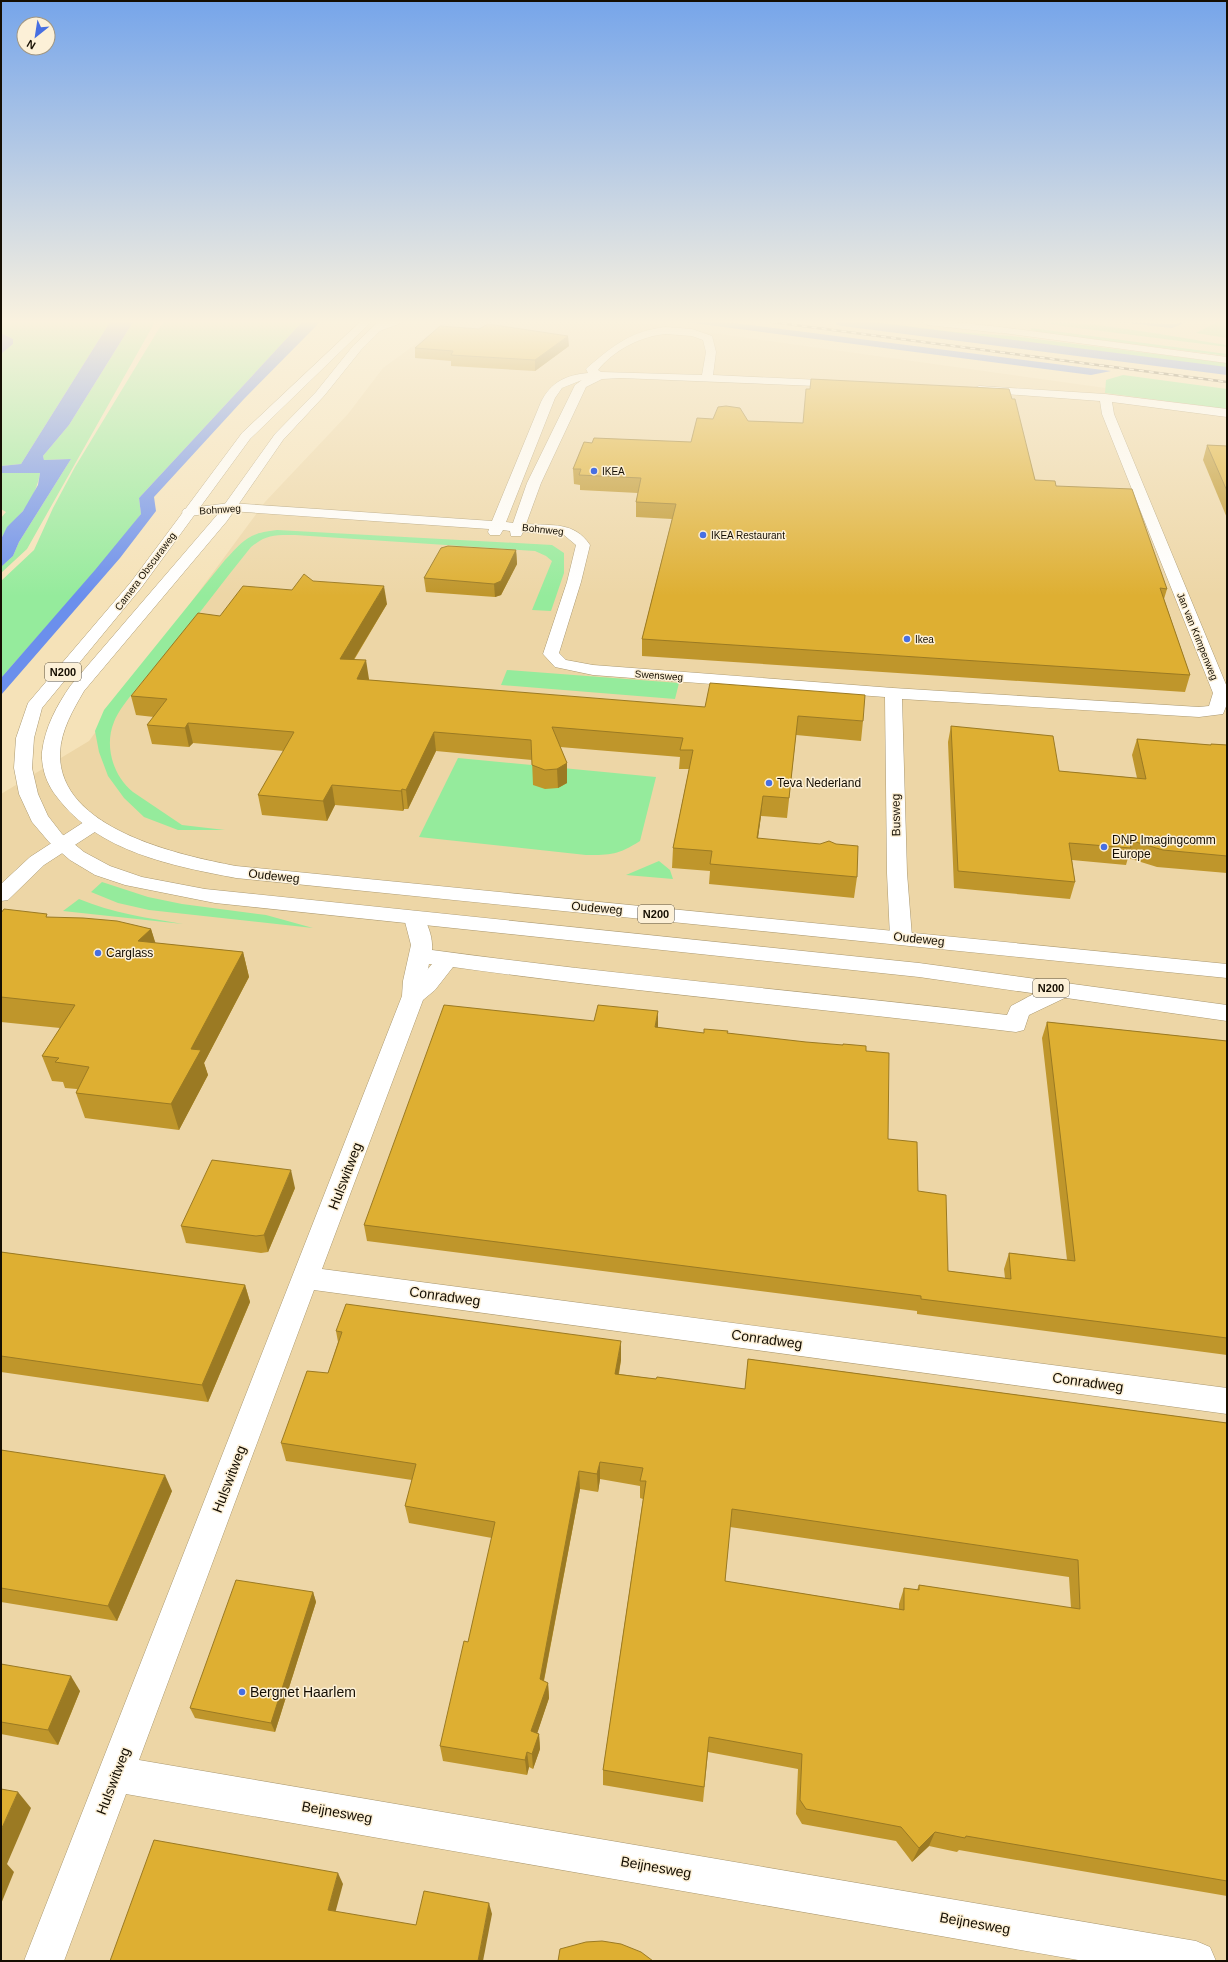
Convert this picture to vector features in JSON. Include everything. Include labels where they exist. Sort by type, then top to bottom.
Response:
[{"type":"street","name":"Camera Obscuraweg","points":[[59,845],[40,830],[31,820],[16,789],[14,754],[21,734],[34,707],[79,652],[120,606],[246,436],[272,414]]},
{"type":"street","name":"Camera Obscuraweg","points":[[94,824],[78,813],[65,798],[55,780],[51,759],[52,740],[61,714],[77,690],[226,512],[279,437],[301,414]]},
{"type":"street","points":[[497,529],[516,476],[543,414]]},
{"type":"street","points":[[518,530],[534,483],[567,414]]},
{"type":"street","name":"Jan van Krimpenweg","points":[[893,693],[1199,712],[1217,710],[1221,693],[1108,414]]},
{"type":"street","points":[[464,523],[488,517],[505,506]]},
{"type":"street","name":"Bohnweg","points":[[189,512],[226,512],[464,523],[497,529]]},
{"type":"street","name":"Bohnweg","points":[[226,512],[518,530],[578,538]]},
{"type":"street","name":"Swensweg","points":[[578,538],[583,545],[574,582],[551,654],[561,664],[593,670],[893,693]]},
{"type":"street","name":"Busweg","points":[[893,693],[900,937]]},
{"type":"street","points":[[1,895],[28,867],[59,845],[94,824]]},
{"type":"street","name":"Oudeweg","points":[[94,824],[123,840],[174,860],[236,872],[395,889],[900,937],[1227,971]]},
{"type":"street","name":"N200","points":[[59,845],[100,869],[131,880],[171,890],[215,898],[920,970],[1182,1007],[1227,999]]},
{"type":"street","name":"Hulswitweg","points":[[44,1961],[413,996],[412,983],[422,956],[422,943],[414,918]]},
{"type":"street","points":[[422,956],[571,976],[879,1008],[1016,1024],[1019,1011],[1063,990]]},
{"type":"street","name":"Hulswitweg","points":[[413,996],[427,985],[439,968],[447,960]]},
{"type":"street","points":[[1182,1007],[1227,1013]]},
{"type":"street","name":"Conradweg","points":[[306,1278],[1227,1401]]},
{"type":"street","name":"Beijnesweg","points":[[116,1774],[1196,1961]]},
{"type":"shaded area","points":[[348,414],[1227,414],[1227,1961],[1,1961],[1,794],[89,741],[265,502]]},
{"type":"green space","points":[[1,414],[53,414],[21,464],[1,466]]},
{"type":"green space","points":[[76,414],[103,414],[27,549],[1,573],[1,567],[13,556],[19,542],[71,459],[44,460],[43,456],[69,425]]},
{"type":"green space","points":[[107,414],[217,414],[139,498],[141,514],[118,545],[1,678],[1,581],[34,550],[53,508],[75,467]]},
{"type":"green space","points":[[1,473],[40,473],[31,499],[22,512],[7,528],[1,539],[1,518],[6,512],[1,509]]},
{"type":"green space","points":[[277,530],[552,545],[564,553],[564,573],[551,611],[532,610],[552,561],[546,556],[535,551],[295,535],[277,535],[267,537],[251,547],[170,650],[131,696],[118,714],[111,731],[110,750],[112,760],[120,778],[133,792],[182,825],[225,830],[178,830],[144,817],[124,798],[108,776],[99,752],[95,731],[104,710],[237,547],[247,539],[259,533]]},
{"type":"green space","points":[[507,670],[679,683],[675,699],[501,685]]},
{"type":"green space","points":[[458,758],[656,777],[640,841],[620,852],[602,855],[586,855],[419,837]]},
{"type":"green space","points":[[659,861],[670,870],[673,879],[626,875]]},
{"type":"green space","points":[[102,882],[148,897],[182,904],[266,915],[313,928],[149,910],[118,903],[91,892]]},
{"type":"green space","points":[[79,899],[104,908],[183,924],[63,911]]},
{"type":"water","points":[[53,414],[76,414],[69,425],[43,456],[44,460],[71,459],[19,542],[13,556],[1,567],[1,539],[7,527],[23,511],[38,485],[40,473],[1,473],[1,466],[21,464]]},
{"type":"water","points":[[217,414],[231,414],[154,497],[156,511],[120,558],[1,695],[1,678],[95,570],[141,514],[139,498]]},
{"type":"building","points":[[715,414],[743,414],[748,421],[803,423],[804,414],[1019,414],[1035,480],[1055,481],[1056,486],[1132,489],[1167,589],[1160,588],[1190,675],[642,639],[676,504],[636,502],[641,478],[579,475],[581,469],[573,469],[584,442],[592,443],[594,438],[691,442],[697,418],[713,419]]},
{"type":"building","points":[[1207,445],[1227,446],[1227,491]]},
{"type":"building","points":[[448,546],[516,550],[501,581],[494,584],[424,578],[441,548]]},
{"type":"building","points":[[304,574],[313,581],[384,586],[340,659],[366,660],[357,679],[705,707],[710,683],[865,695],[863,721],[798,716],[789,798],[763,796],[757,838],[820,844],[829,841],[836,844],[858,846],[857,877],[710,864],[712,851],[673,848],[693,750],[680,750],[683,738],[552,727],[567,763],[557,769],[545,770],[532,765],[531,740],[434,732],[406,790],[402,789],[401,791],[332,785],[323,801],[258,795],[294,732],[188,723],[185,728],[147,725],[167,699],[131,696],[198,613],[220,616],[243,586],[292,590]]},
{"type":"building","points":[[951,726],[1053,736],[1059,771],[1146,779],[1137,739],[1227,745],[1227,856],[1163,850],[1129,840],[1131,848],[1069,843],[1075,882],[958,871]]},
{"type":"building","points":[[4,909],[47,914],[46,917],[117,921],[151,929],[138,941],[243,952],[191,1049],[201,1050],[171,1104],[76,1093],[89,1067],[55,1062],[59,1058],[42,1056],[75,1005],[1,997],[1,913]]},
{"type":"building","points":[[444,1005],[594,1021],[598,1005],[658,1011],[655,1027],[704,1033],[704,1029],[728,1031],[727,1033],[806,1042],[866,1046],[866,1051],[889,1053],[888,1139],[917,1142],[918,1191],[946,1195],[948,1271],[1011,1279],[1009,1253],[1075,1261],[1047,1022],[1227,1041],[1227,1338],[921,1299],[921,1296],[364,1225]]},
{"type":"building","points":[[212,1160],[291,1170],[264,1235],[256,1236],[181,1226]]},
{"type":"building","points":[[1,1252],[245,1285],[202,1385],[1,1356]]},
{"type":"building","points":[[346,1304],[621,1341],[615,1374],[656,1379],[657,1377],[745,1389],[748,1359],[1227,1423],[1227,1881],[935,1832],[919,1848],[901,1827],[806,1809],[800,1800],[802,1754],[709,1737],[704,1787],[603,1770],[646,1481],[640,1481],[643,1468],[600,1462],[597,1474],[579,1471],[540,1679],[548,1683],[531,1731],[539,1734],[532,1754],[527,1752],[525,1760],[440,1746],[464,1641],[468,1642],[495,1522],[405,1506],[416,1464],[281,1443],[307,1371],[328,1373],[342,1332],[336,1331]],"holes":[[[732,1509],[1078,1560],[1080,1609],[919,1585],[919,1590],[904,1588],[904,1610],[725,1581]]]},
{"type":"building","points":[[1,1450],[165,1475],[108,1606],[1,1588]]},
{"type":"building","points":[[236,1580],[313,1592],[271,1723],[190,1708]]},
{"type":"building","points":[[1,1664],[71,1676],[48,1730],[1,1722]]},
{"type":"building","points":[[1,1789],[18,1792],[1,1830]]},
{"type":"building","points":[[154,1840],[338,1873],[328,1910],[416,1925],[424,1891],[489,1903],[478,1961],[110,1961]]},
{"type":"building","points":[[602,1941],[621,1944],[641,1952],[653,1961],[558,1961],[560,1949],[586,1942]]},
{"type":"place","name":"IKEA","points":[[594,471]]},
{"type":"place","name":"IKEA Restaurant","points":[[703,535]]},
{"type":"place","name":"Ikea","points":[[907,639]]},
{"type":"place","name":"Teva Nederland","points":[[769,783]]},
{"type":"place","name":"DNP Imagingcomm Europe","points":[[1104,847]]},
{"type":"place","name":"Carglass","points":[[98,953]]},
{"type":"place","name":"Bergnet Haarlem","points":[[242,1692]]}]
